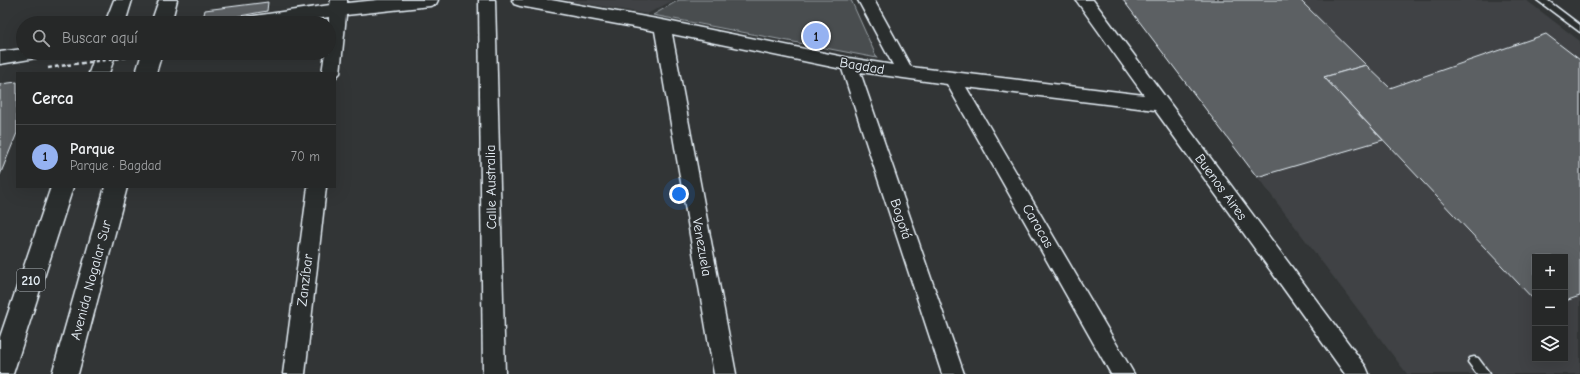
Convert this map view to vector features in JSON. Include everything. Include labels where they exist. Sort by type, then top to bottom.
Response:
[{"type":"highway","points":[[117,16],[123,0]]},
{"type":"highway","points":[[163,16],[168,0]]},
{"type":"highway","points":[[99,72],[104,60]]},
{"type":"highway","points":[[146,72],[150,60]]},
{"type":"highway","name":"210","points":[[0,374],[62,188]]},
{"type":"highway","name":"Avenida Nogalar Sur","points":[[65,374],[116,188]]},
{"type":"street","points":[[283,16],[339,5],[430,0]]},
{"type":"street","name":"Calle Australia","points":[[487,0],[494,374]]},
{"type":"street","name":"Bagdad","points":[[520,0],[662,26],[850,64],[906,73],[1160,104]]},
{"type":"street","points":[[866,0],[906,73]]},
{"type":"street","name":"Buenos Aires","points":[[1084,0],[1358,374]]},
{"type":"street","points":[[336,28],[339,5]]},
{"type":"street","name":"Venezuela","points":[[662,26],[725,374]]},
{"type":"street","points":[[0,58],[16,56]]},
{"type":"street","points":[[330,72],[332,60]]},
{"type":"street","name":"Bogotá","points":[[850,64],[953,374]]},
{"type":"street","name":"Caracas","points":[[952,78],[1123,374]]},
{"type":"street","name":"Zanzíbar","points":[[294,374],[317,188]]},
{"type":"lane","points":[[1541,0],[1580,29]]},
{"type":"lane","points":[[1474,362],[1484,374]]},
{"type":"path","points":[[66,65],[105,60]]},
{"type":"shaded area","points":[[565,0],[674,0],[647,14]]},
{"type":"shaded area","points":[[679,0],[851,0],[877,58],[653,15]]},
{"type":"shaded area","points":[[1123,0],[1526,0],[1580,41],[1580,374],[1407,374]]},
{"type":"building","points":[[1123,0],[1300,0],[1366,65],[1324,77],[1383,140],[1257,177]]},
{"type":"building","points":[[268,2],[267,11],[240,16],[204,16],[205,10]]},
{"type":"building","points":[[1546,34],[1580,60],[1580,296],[1568,300],[1568,254],[1532,254],[1532,298],[1324,77],[1366,65],[1390,88]]},
{"type":"building","points":[[16,82],[16,135],[0,175],[0,84]]},
{"type":"place","name":"Parque","points":[[816,36]]}]
